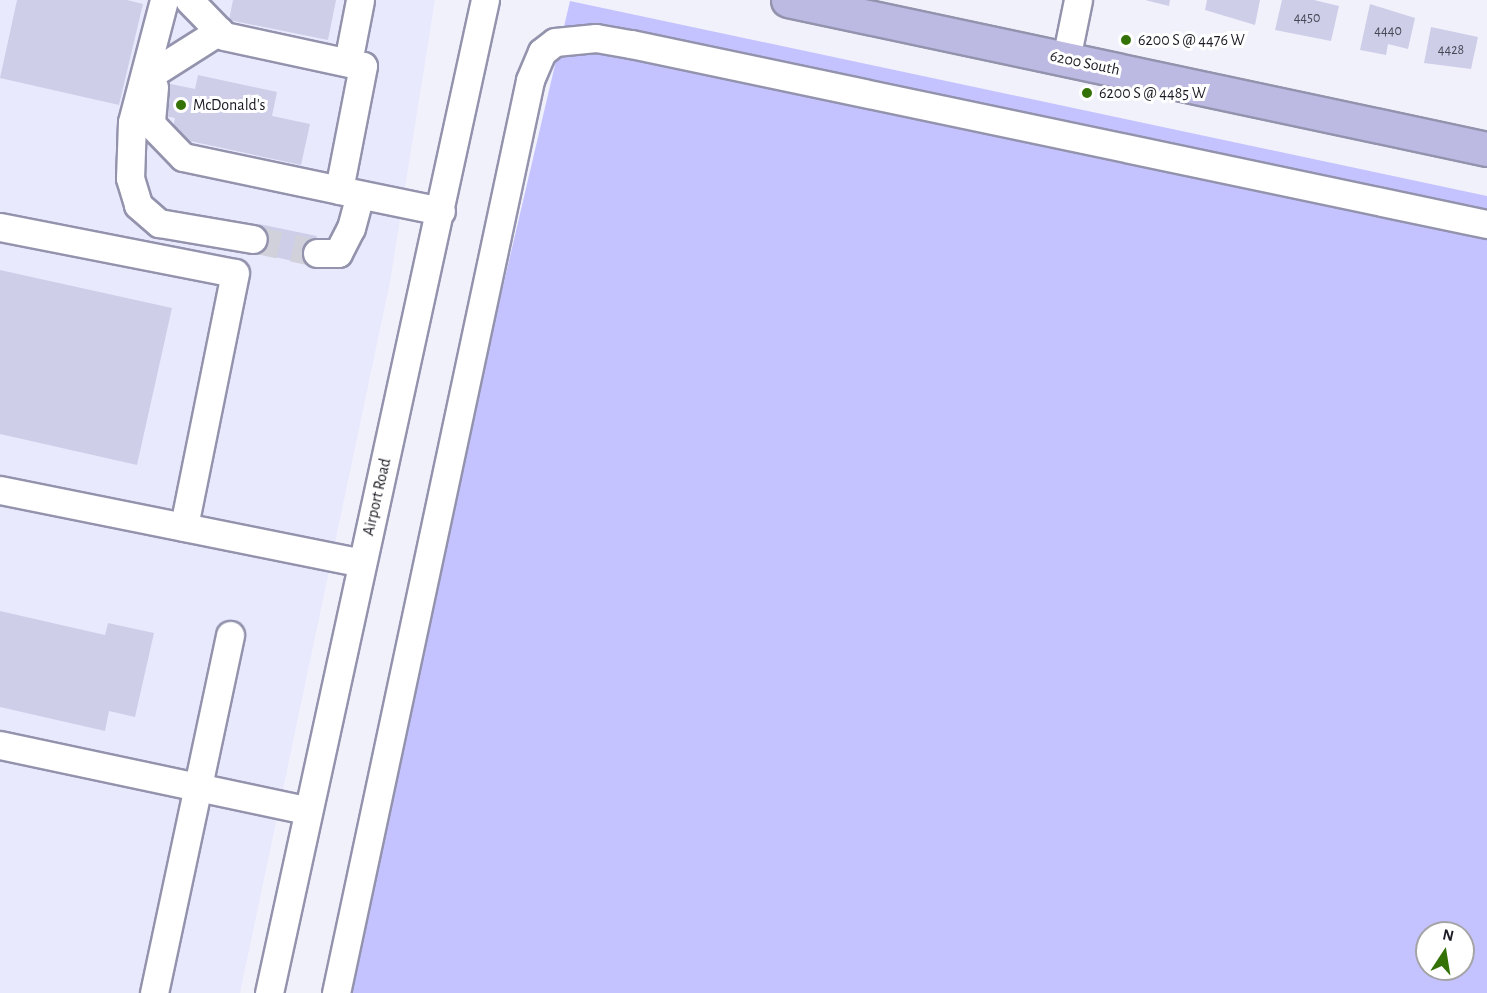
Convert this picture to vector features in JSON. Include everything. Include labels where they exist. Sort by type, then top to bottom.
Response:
[{"type":"main road","name":"6200 South","points":[[800,1],[1487,149]]},
{"type":"street","points":[[166,0],[151,124],[183,157],[441,211]]},
{"type":"street","points":[[166,0],[132,122],[130,178],[138,205],[148,217],[159,223],[253,239]]},
{"type":"street","points":[[189,0],[224,36],[363,66],[349,192],[351,228],[338,253],[317,253]]},
{"type":"street","points":[[348,62],[360,0]]},
{"type":"street","name":"Airport Road","points":[[269,993],[307,810],[441,211],[485,0]]},
{"type":"street","points":[[1066,59],[1078,0]]},
{"type":"street","points":[[156,71],[219,31]]},
{"type":"street","points":[[336,993],[530,80],[542,52],[555,42],[596,38],[631,44],[1487,224]]},
{"type":"street","points":[[132,122],[156,154],[185,171],[322,199],[349,192]]},
{"type":"street","points":[[0,227],[235,273],[184,527]]},
{"type":"street","points":[[0,490],[362,563]]},
{"type":"street","points":[[154,993],[230,635]]},
{"type":"street","points":[[0,745],[307,810]]},
{"type":"shaded area","points":[[0,0],[435,0],[390,282],[240,993],[0,993]]},
{"type":"shaded area","points":[[570,1],[1487,196],[1487,993],[337,993]]},
{"type":"building","points":[[17,0],[127,0],[143,4],[119,105],[0,78]]},
{"type":"building","points":[[233,0],[336,0],[328,40],[229,20]]},
{"type":"building","points":[[1145,0],[1170,0],[1169,6]]},
{"type":"building","points":[[1207,0],[1260,0],[1255,25],[1205,10]]},
{"type":"building","points":[[1282,0],[1314,0],[1339,6],[1331,41],[1275,30]]},
{"type":"building","points":[[1370,4],[1415,18],[1408,49],[1388,44],[1386,55],[1360,50]]},
{"type":"building","points":[[1431,27],[1478,37],[1471,69],[1424,63]]},
{"type":"building","points":[[198,75],[277,92],[272,116],[310,124],[301,165],[171,137],[175,118],[159,115],[166,83],[195,89]]},
{"type":"building","points":[[259,224],[317,236],[310,265],[253,252]]},
{"type":"building","points":[[0,270],[172,308],[137,465],[0,434]]},
{"type":"building","points":[[0,611],[105,635],[108,623],[154,633],[135,717],[109,711],[105,731],[0,707]]},
{"type":"tunnel","points":[[253,239],[317,253]]},
{"type":"place","name":"6200 S @ 4476 W","points":[[1126,40]]},
{"type":"place","name":"6200 S @ 4485 W","points":[[1087,93]]},
{"type":"place","name":"McDonald's","points":[[181,105]]}]
